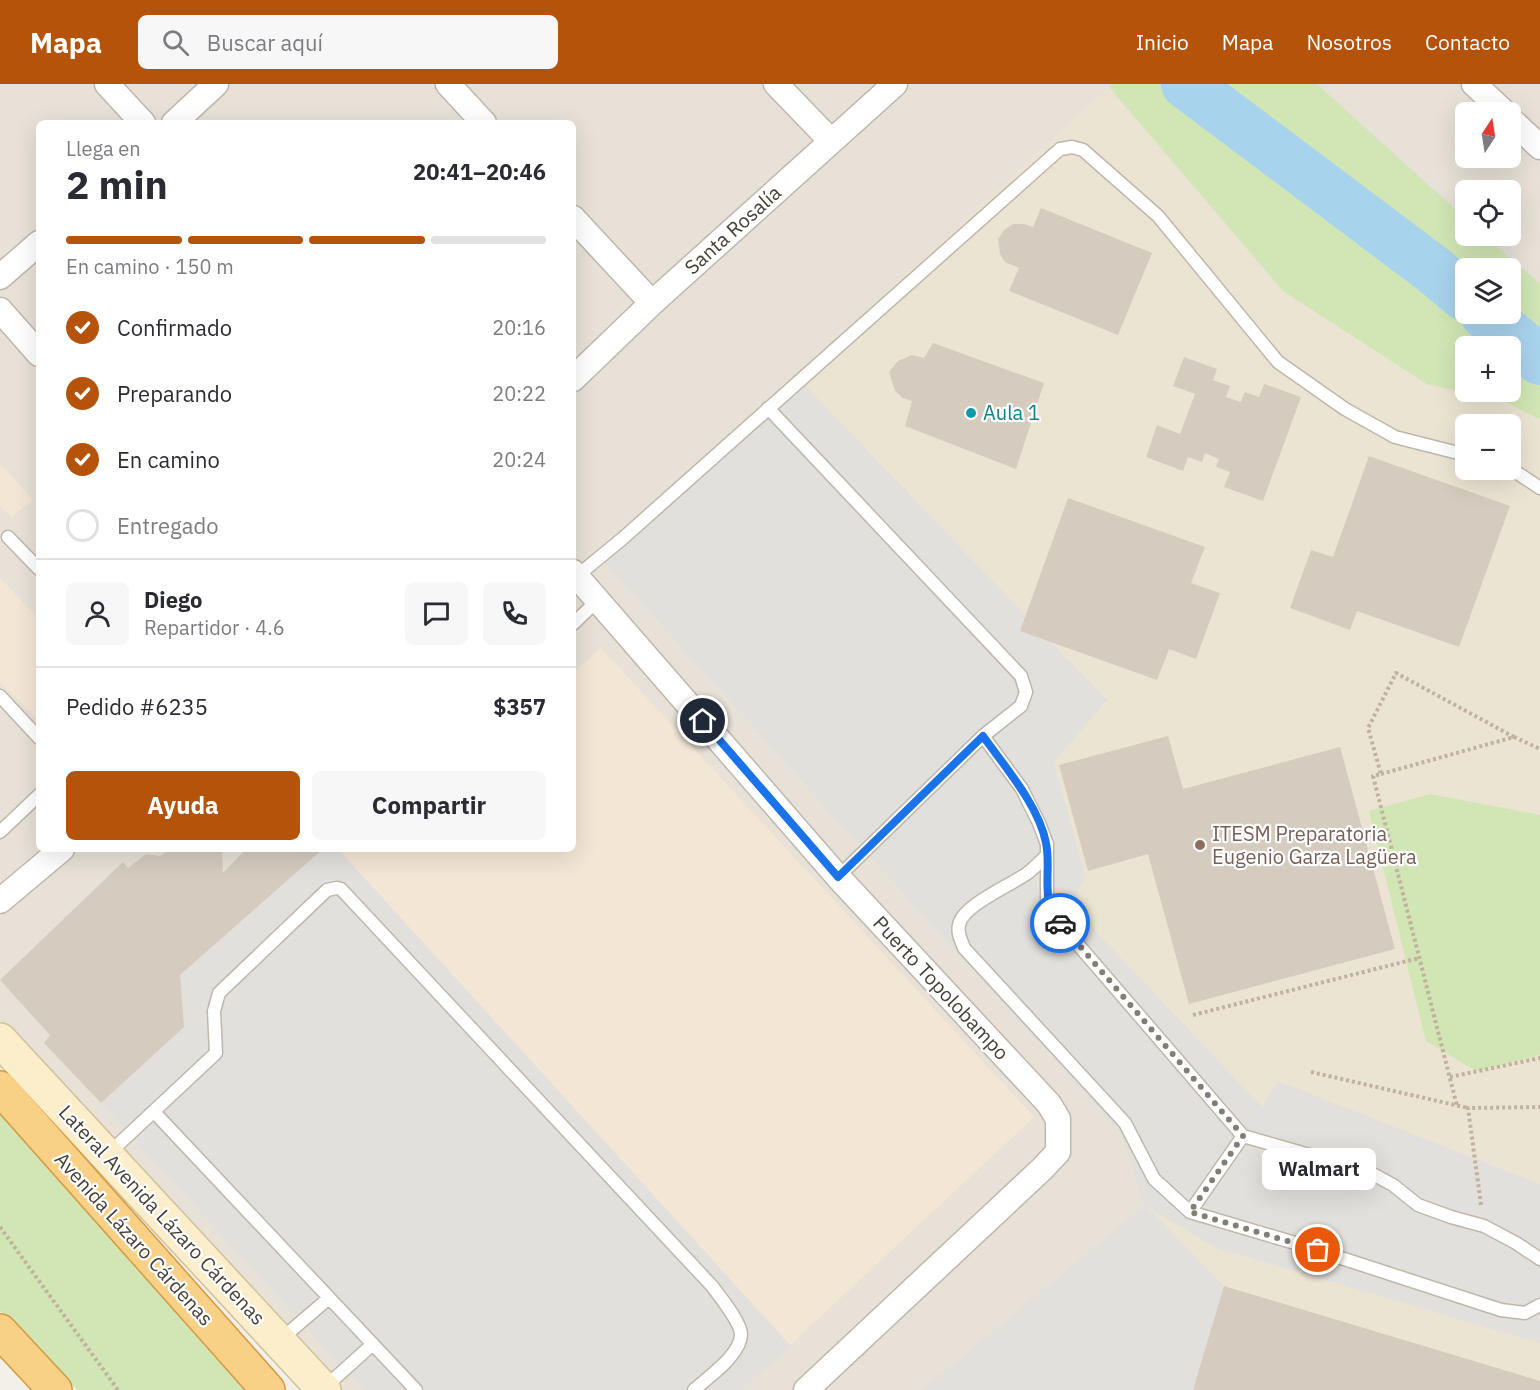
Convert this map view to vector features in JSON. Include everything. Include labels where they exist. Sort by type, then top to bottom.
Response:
[{"type":"highway","name":"Avenida Lázaro Cárdenas","points":[[0,1088],[268,1390]]},
{"type":"highway","points":[[0,1331],[55,1390]]},
{"type":"main road","name":"Lateral Avenida Lázaro Cárdenas","points":[[0,1040],[323,1389]]},
{"type":"street","points":[[107,84],[140,120]]},
{"type":"street","points":[[177,120],[216,84]]},
{"type":"street","points":[[448,84],[481,120]]},
{"type":"street","points":[[776,84],[831,141]]},
{"type":"street","name":"Santa Rosalía","points":[[576,376],[652,303],[895,84]]},
{"type":"street","points":[[1473,84],[1493,102]]},
{"type":"street","points":[[1521,129],[1540,147]]},
{"type":"street","points":[[576,221],[652,303]]},
{"type":"street","points":[[0,277],[36,246]]},
{"type":"street","points":[[0,310],[36,351]]},
{"type":"street","name":"Puerto Topolobampo","points":[[576,575],[838,877],[1049,1104],[1058,1119],[1058,1152],[806,1390]]},
{"type":"street","points":[[0,902],[58,852]]},
{"type":"lane","points":[[576,573],[622,539],[1060,149],[1072,147],[1083,150],[1158,216],[1278,362],[1345,409],[1395,437],[1455,452]]},
{"type":"lane","points":[[768,408],[1021,676],[1026,692],[1021,706],[983,736],[838,877]]},
{"type":"lane","points":[[1521,475],[1540,488]]},
{"type":"lane","points":[[8,537],[36,566]]},
{"type":"lane","points":[[576,621],[598,600]]},
{"type":"lane","points":[[0,696],[36,735]]},
{"type":"lane","points":[[983,736],[1022,789],[1047,844],[1047,901],[1056,919],[1243,1136],[1369,1172],[1393,1185],[1418,1205],[1484,1226],[1540,1259]]},
{"type":"lane","points":[[0,832],[36,798]]},
{"type":"lane","points":[[1046,856],[1028,873],[1000,889],[963,916],[959,924],[959,936],[964,948],[1125,1123],[1154,1179],[1190,1212],[1296,1243],[1501,1310],[1525,1313],[1540,1305]]},
{"type":"lane","points":[[106,1156],[216,1053],[214,1011],[219,993],[327,890],[341,889],[712,1286],[736,1321],[741,1333],[738,1346],[728,1359],[694,1390]]},
{"type":"lane","points":[[154,1113],[416,1390]]},
{"type":"lane","points":[[1190,1212],[1243,1136]]},
{"type":"lane","points":[[280,1341],[329,1298]]},
{"type":"lane","points":[[323,1389],[373,1344]]},
{"type":"path","points":[[1381,774],[1368,728],[1396,673],[1540,749]]},
{"type":"path","points":[[1457,1106],[1373,776],[1514,737]]},
{"type":"path","points":[[1193,1015],[1419,958]]},
{"type":"path","points":[[1450,1077],[1540,1058]]},
{"type":"path","points":[[1311,1072],[1468,1108],[1540,1107]]},
{"type":"path","points":[[1468,1108],[1484,1226]]},
{"type":"path","points":[[0,1227],[118,1390]]},
{"type":"shaded area","points":[[0,84],[1540,84],[1540,1390],[337,1390],[0,1025]]},
{"type":"shaded area","name":"ITESM Preparatoria Eugenio Garza Lagüera","points":[[1109,87],[1283,291],[1426,384],[1455,390],[1455,402],[1507,402],[1540,420],[1540,1381],[1224,1286],[1144,1206],[1120,1135],[598,555]]},
{"type":"shaded area","points":[[796,376],[1107,700],[1054,762],[1085,876],[1071,905],[1262,1107],[1278,1081],[1540,1184],[1540,1343],[1216,1248],[1147,1207],[1224,1286],[1193,1390],[922,1390],[1144,1206],[1121,1135],[598,555]]},
{"type":"shaded area","points":[[0,463],[33,500],[12,517],[0,506]]},
{"type":"shaded area","points":[[0,578],[36,616],[36,718],[0,682]]},
{"type":"shaded area","points":[[601,648],[1034,1117],[790,1345],[388,914],[338,852],[576,852],[576,670]]},
{"type":"shaded area","points":[[320,852],[341,852],[790,1345],[741,1390],[364,1390],[101,1103],[184,1027],[180,975]]},
{"type":"green space","points":[[1112,84],[1317,84],[1455,209],[1455,246],[1496,246],[1510,258],[1455,258],[1455,324],[1521,324],[1521,267],[1540,284],[1540,420],[1507,402],[1521,402],[1521,336],[1455,336],[1455,390],[1427,384],[1283,291],[1109,87]]},
{"type":"green space","points":[[1430,794],[1540,815],[1540,1055],[1476,1071],[1426,1041],[1369,811]]},
{"type":"green space","points":[[0,1092],[256,1390],[77,1390],[0,1311]]},
{"type":"building","points":[[1041,208],[1152,253],[1118,335],[1009,291],[1019,268],[1005,262],[1000,254],[998,239],[1004,230],[1013,224],[1033,227]]},
{"type":"building","name":"Aula 1","points":[[933,343],[1044,383],[1016,469],[905,426],[912,401],[903,398],[895,391],[889,372],[898,361],[912,355],[924,358]]},
{"type":"building","points":[[1184,357],[1217,369],[1213,380],[1230,386],[1226,397],[1241,402],[1245,392],[1259,397],[1264,384],[1301,397],[1263,501],[1224,487],[1230,472],[1216,467],[1219,459],[1205,453],[1202,462],[1188,457],[1183,471],[1146,457],[1157,425],[1180,434],[1195,394],[1173,386]]},
{"type":"building","points":[[1369,456],[1510,506],[1459,647],[1357,611],[1350,630],[1290,608],[1311,550],[1333,557]]},
{"type":"building","points":[[1068,498],[1205,547],[1191,583],[1220,593],[1196,659],[1169,649],[1157,680],[1020,631]]},
{"type":"building","points":[[1168,736],[1183,789],[1340,747],[1395,949],[1189,1004],[1148,854],[1088,871],[1059,765]]},
{"type":"building","points":[[166,852],[222,852],[223,873],[243,852],[320,852],[180,975],[184,1027],[101,1103],[44,1043],[50,1035],[0,980],[123,862],[128,868],[146,854],[160,856]]},
{"type":"building","points":[[1224,1286],[1540,1381],[1540,1390],[1193,1390]]},
{"type":"waterway","points":[[1186,84],[1455,288]]},
{"type":"waterway","points":[[1497,324],[1540,360]]},
{"type":"way so far","points":[[1060,923],[1243,1136],[1190,1212],[1318,1250]]},
{"type":"place","name":"Aula 1","points":[[971,413]]},
{"type":"place","name":"ITESM Preparatoria Eugenio Garza Lagüera","points":[[1200,845]]},
{"type":"place","name":"Walmart","points":[[1318,1250]]},
{"type":"route","points":[[703,721],[838,877],[983,736],[1022,789],[1039,823],[1047,844],[1047,901],[1060,923]]}]
